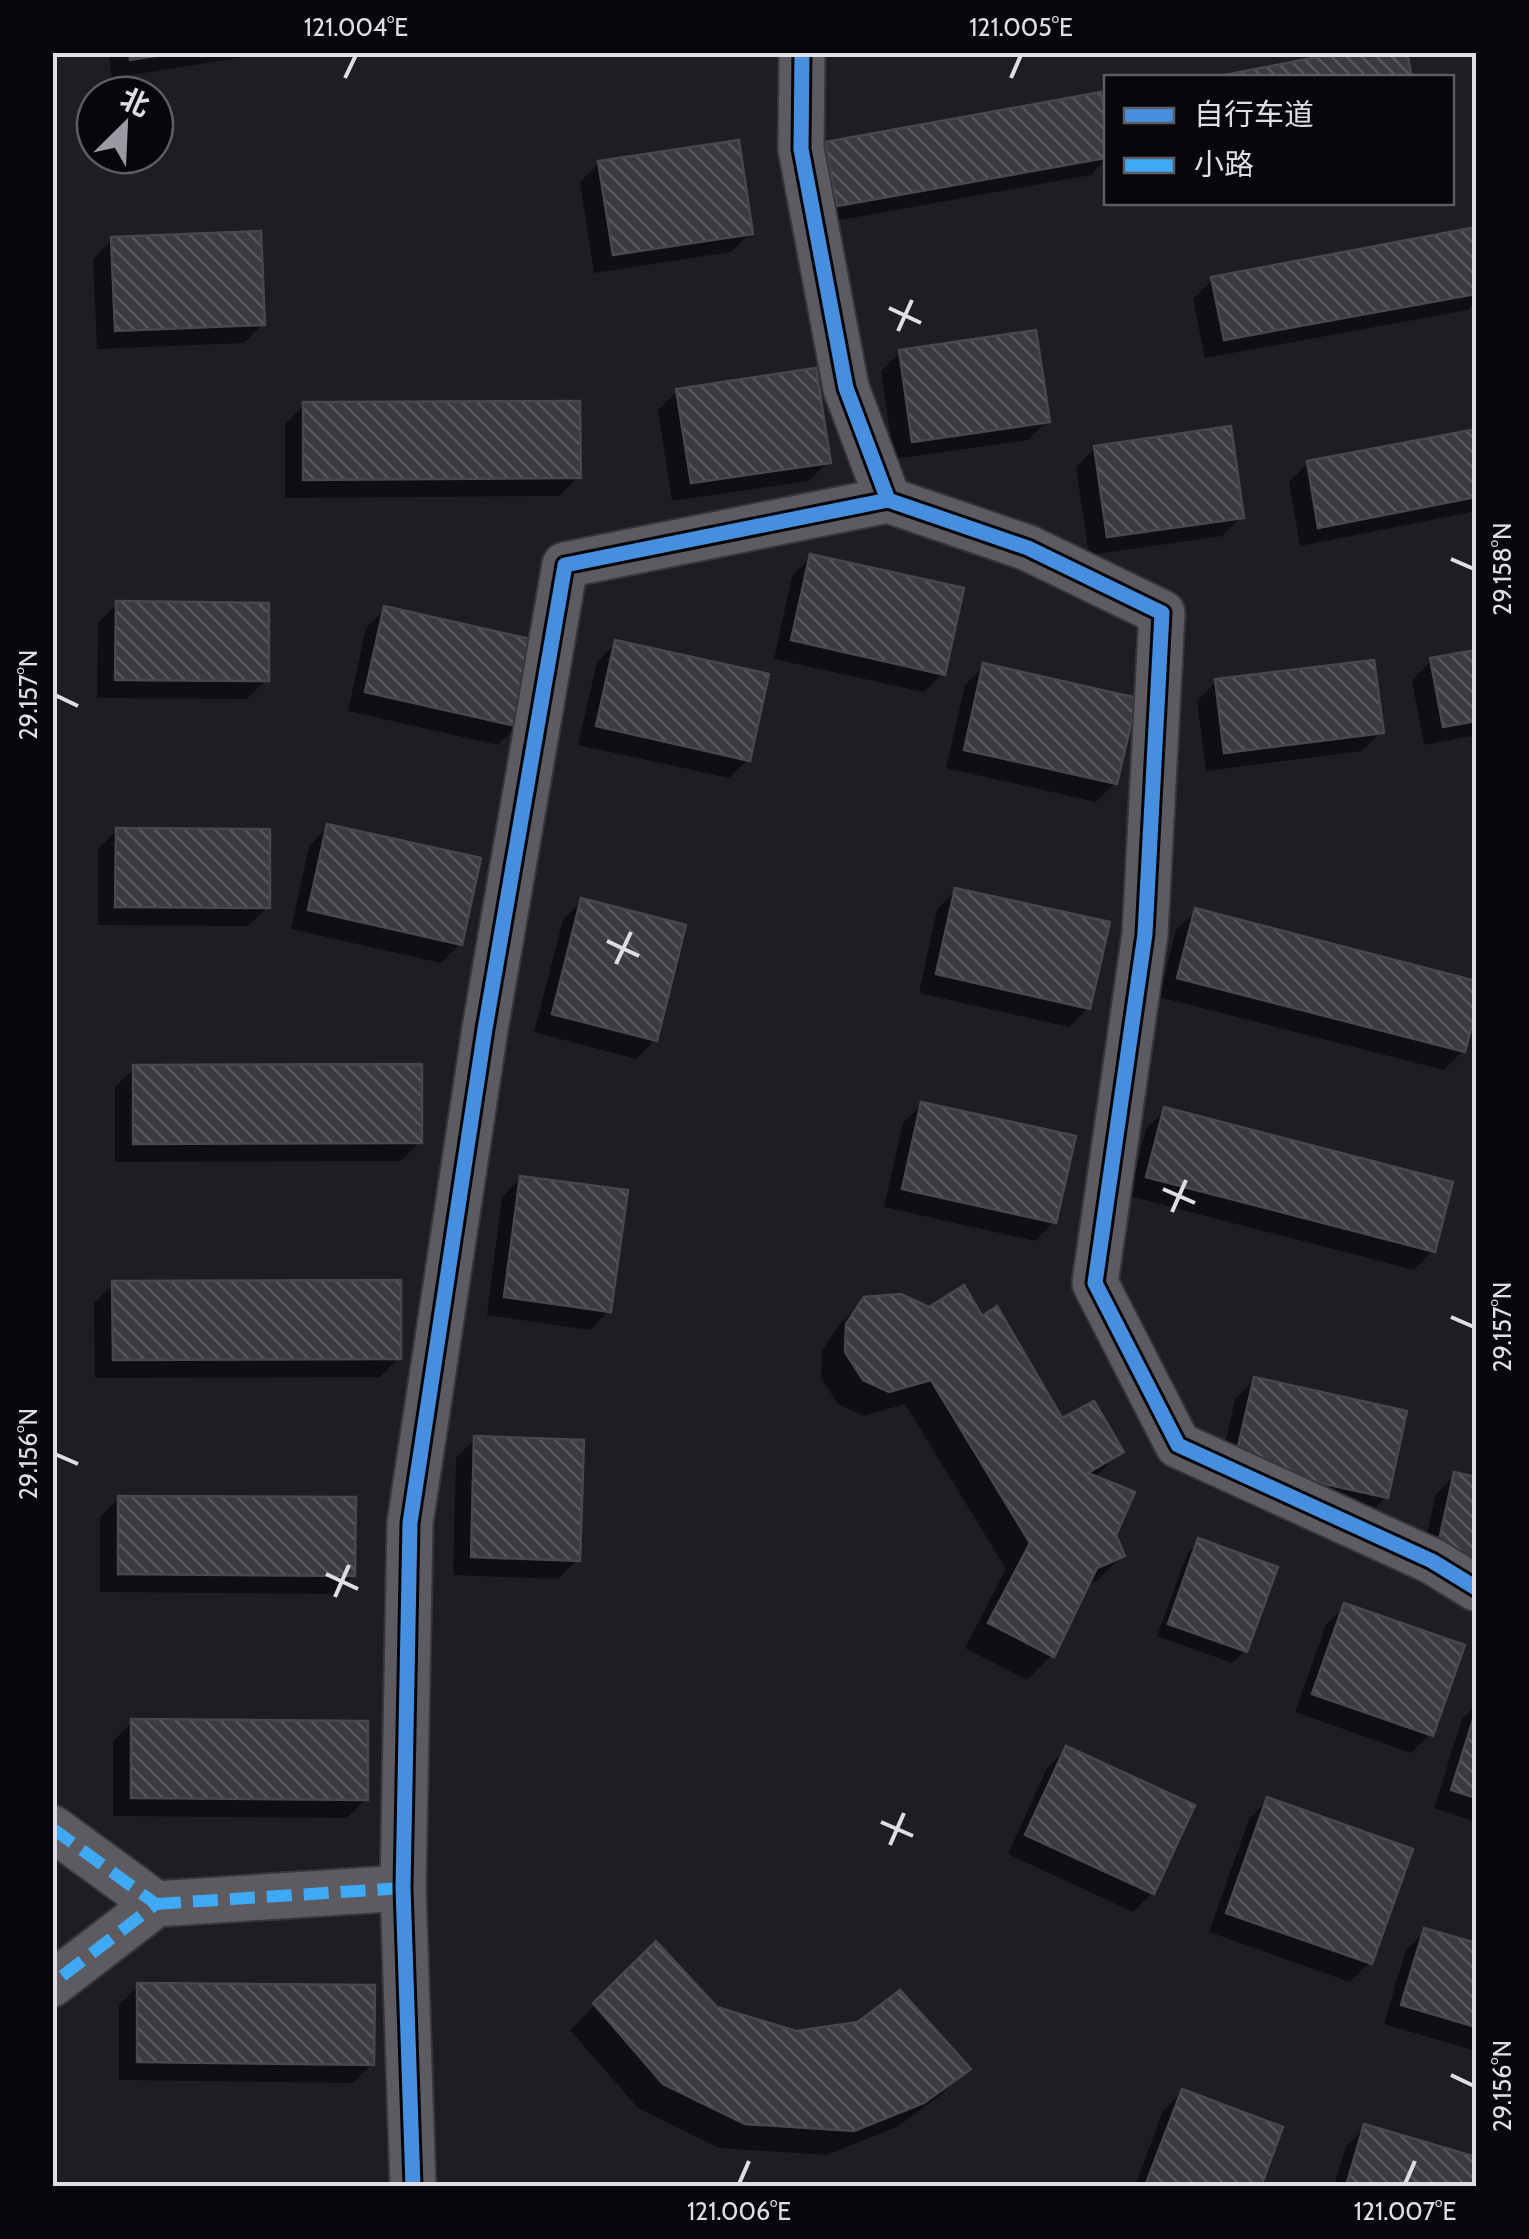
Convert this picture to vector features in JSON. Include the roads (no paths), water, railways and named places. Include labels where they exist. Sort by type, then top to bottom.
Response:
[{"type":"street","points":[[802,52],[801,149],[846,388],[888,500]]},
{"type":"street","points":[[413,2186],[403,1888],[410,1522],[485,1029],[565,564],[888,500],[1028,548],[1162,612],[1145,934],[1095,1284],[1178,1445],[1432,1561],[1476,1588]]},
{"type":"street","points":[[52,1828],[156,1904]]},
{"type":"street","points":[[52,1984],[156,1904],[403,1888]]}]
